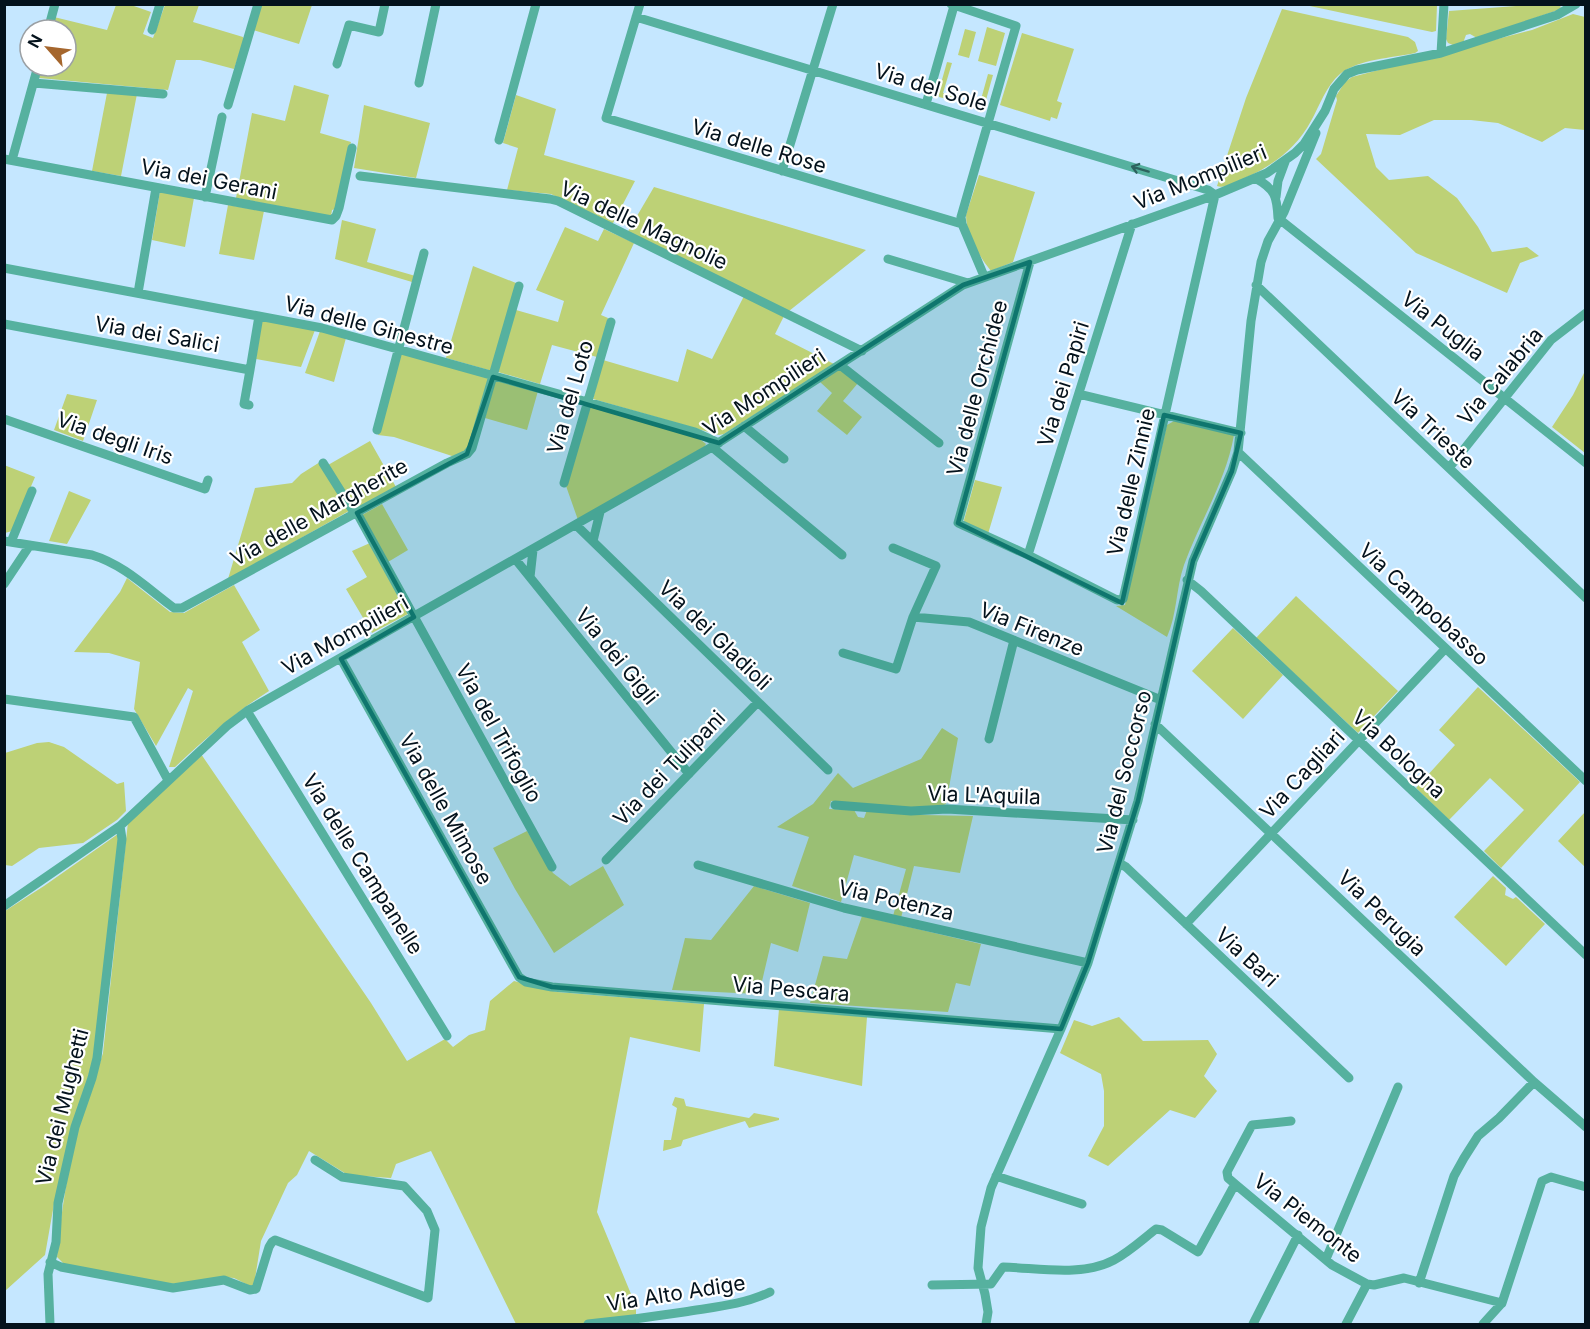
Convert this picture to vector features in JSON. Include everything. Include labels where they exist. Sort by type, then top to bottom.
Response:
[{"type":"street","points":[[152,30],[160,4]]},
{"type":"street","points":[[228,105],[258,4]]},
{"type":"street","points":[[337,63],[349,25],[379,32],[385,4]]},
{"type":"street","points":[[419,83],[436,4]]},
{"type":"street","points":[[499,140],[536,4]]},
{"type":"street","name":"Via delle Rose","points":[[640,4],[606,118],[962,224]]},
{"type":"street","points":[[782,171],[832,4]]},
{"type":"street","points":[[1441,53],[1444,4]]},
{"type":"street","name":"Via Mompilieri","points":[[4,906],[120,826],[227,726],[247,711],[715,445],[968,283],[1215,195],[1281,167],[1304,144],[1334,89],[1347,74],[1441,53],[1549,18],[1576,4]]},
{"type":"street","points":[[926,104],[952,5],[1016,26],[962,217],[962,224],[984,276]]},
{"type":"street","name":"Via del Sole","points":[[636,16],[1208,190],[1215,195]]},
{"type":"street","points":[[8,160],[35,78]]},
{"type":"street","points":[[34,83],[164,94]]},
{"type":"street","name":"Via del Soccorso","points":[[987,1324],[988,1312],[978,1268],[981,1227],[996,1176],[1088,963],[1133,820],[1187,580],[1238,452],[1256,285],[1261,262],[1278,218],[1284,212],[1324,111]]},
{"type":"street","points":[[205,197],[222,117]]},
{"type":"street","name":"Via dei Gerani","points":[[8,160],[332,220],[339,208],[352,148]]},
{"type":"street","points":[[1281,167],[1291,179],[1294,187]]},
{"type":"street","points":[[1278,218],[1276,198],[1281,167]]},
{"type":"street","name":"Via delle Magnolie","points":[[360,176],[558,201],[862,351]]},
{"type":"street","points":[[1255,178],[1272,189],[1276,198]]},
{"type":"street","points":[[138,293],[156,188]]},
{"type":"street","name":"Via delle Zinnie","points":[[958,524],[1028,555],[1117,600],[1123,599],[1215,195]]},
{"type":"street","name":"Via Puglia","points":[[1278,218],[1586,463]]},
{"type":"street","name":"Via dei Papiri","points":[[1028,555],[1132,224]]},
{"type":"street","points":[[376,430],[424,254]]},
{"type":"street","points":[[888,259],[968,283]]},
{"type":"street","name":"Via delle Orchidee","points":[[958,524],[1030,262]]},
{"type":"street","name":"Via delle Ginestre","points":[[4,268],[322,328],[695,432],[715,445],[842,555]]},
{"type":"street","name":"Via Trieste","points":[[1256,285],[1586,598]]},
{"type":"street","name":"Via delle Margherite","points":[[30,545],[104,559],[119,566],[174,608],[182,608],[467,454],[472,448],[519,286]]},
{"type":"street","name":"Via Calabria","points":[[1449,468],[1551,340],[1586,313]]},
{"type":"street","points":[[249,405],[244,404],[259,316]]},
{"type":"street","name":"Via del Loto","points":[[564,483],[611,322]]},
{"type":"street","name":"Via dei Salici","points":[[4,324],[250,370]]},
{"type":"street","points":[[840,365],[939,443]]},
{"type":"street","points":[[1079,394],[1241,433]]},
{"type":"street","name":"Via degli Iris","points":[[4,419],[205,489],[208,480]]},
{"type":"street","points":[[744,426],[784,459]]},
{"type":"street","name":"Via Campobasso","points":[[1238,452],[1586,782]]},
{"type":"street","name":"Via del Trifoglio","points":[[323,463],[356,514],[552,867]]},
{"type":"street","points":[[4,584],[30,545],[8,542],[32,491]]},
{"type":"street","points":[[593,541],[600,512]]},
{"type":"street","name":"Via dei Gladioli","points":[[576,525],[828,770]]},
{"type":"street","points":[[843,653],[896,669],[913,617],[936,566],[893,548]]},
{"type":"street","points":[[530,576],[532,550]]},
{"type":"street","name":"Via dei Gigli","points":[[516,560],[689,774]]},
{"type":"street","name":"Via Bologna","points":[[1187,580],[1586,956]]},
{"type":"street","name":"Via Firenze","points":[[913,617],[969,622],[1161,700]]},
{"type":"street","points":[[989,738],[1014,640]]},
{"type":"street","name":"Via Cagliari","points":[[1186,924],[1444,649]]},
{"type":"street","name":"Via delle Mimose","points":[[341,659],[519,977]]},
{"type":"street","points":[[4,699],[134,717],[168,780]]},
{"type":"street","name":"Via dei Tulipani","points":[[606,860],[758,702]]},
{"type":"street","name":"Via delle Campanelle","points":[[247,711],[447,1036]]},
{"type":"street","name":"Via Perugia","points":[[1155,724],[1272,832],[1533,1082],[1586,1127]]},
{"type":"street","name":"Via L'Aquila","points":[[835,805],[911,811],[947,809],[1133,820]]},
{"type":"street","name":"Via dei Mughetti","points":[[50,1324],[48,1274],[56,1242],[58,1203],[79,1114],[97,1058],[122,839],[120,826]]},
{"type":"street","name":"Via Bari","points":[[1119,863],[1126,867],[1349,1078]]},
{"type":"street","name":"Via Potenza","points":[[698,865],[844,908],[1088,963]]},
{"type":"street","name":"Via Pescara","points":[[519,977],[526,982],[552,987],[1061,1029]]},
{"type":"street","points":[[1419,1283],[1454,1176],[1464,1158],[1478,1136],[1499,1118],[1533,1082]]},
{"type":"street","points":[[1326,1259],[1398,1086]]},
{"type":"street","points":[[1235,1184],[1228,1178],[1227,1172],[1252,1125],[1291,1121]]},
{"type":"street","points":[[50,1262],[61,1267],[172,1288],[224,1280],[256,1290],[269,1247],[275,1240],[428,1298],[435,1230],[427,1211],[404,1186],[342,1176],[315,1160]]},
{"type":"street","points":[[996,1176],[1082,1204]]},
{"type":"street","points":[[1483,1324],[1502,1304],[1542,1181],[1551,1178],[1586,1187]]},
{"type":"street","name":"Via Piemonte","points":[[982,1284],[991,1284],[1004,1267],[1076,1270],[1094,1267],[1114,1260],[1156,1229],[1162,1230],[1198,1252],[1235,1184],[1332,1265],[1367,1284],[1374,1285],[1404,1278],[1502,1304]]},
{"type":"street","points":[[1252,1324],[1298,1235]]},
{"type":"street","points":[[933,1285],[982,1284]]},
{"type":"street","points":[[1346,1324],[1367,1284]]},
{"type":"street","name":"Via Alto Adige","points":[[588,1324],[641,1319],[727,1306],[756,1299],[770,1292]]},
{"type":"highlighted area","points":[[1030,262],[958,523],[1122,603],[1164,415],[1241,433],[1232,471],[1193,561],[1138,801],[1088,963],[1061,1029],[552,987],[519,977],[341,659],[414,617],[357,513],[467,454],[493,377],[719,443],[963,285]]},
{"type":"green space","points":[[116,5],[131,5],[151,12],[143,34],[153,38],[165,5],[199,5],[193,22],[243,37],[244,40],[234,69],[200,60],[176,60],[168,90],[39,78],[78,78],[78,23],[107,30]]},
{"type":"green space","points":[[261,5],[312,5],[299,44],[253,30]]},
{"type":"green space","points":[[1305,5],[1437,5],[1436,31],[1432,32]]},
{"type":"green space","points":[[1560,5],[1561,9],[1477,38],[1470,34],[1466,35],[1463,43],[1453,45],[1446,39],[1449,11]]},
{"type":"green space","points":[[1282,9],[1408,37],[1415,42],[1418,51],[1366,62],[1340,74],[1327,90],[1311,121],[1292,147],[1266,167],[1240,181],[1228,186],[1217,186],[1246,98]]},
{"type":"green space","points":[[1573,14],[1585,17],[1585,130],[1565,128],[1542,142],[1498,123],[1434,120],[1400,135],[1366,134],[1376,167],[1389,180],[1428,176],[1457,198],[1478,227],[1492,252],[1527,247],[1539,256],[1520,263],[1507,293],[1416,253],[1316,159],[1321,154],[1337,100],[1336,96],[1345,82],[1352,77],[1532,30]]},
{"type":"green space","points":[[987,27],[1005,33],[996,66],[978,61]]},
{"type":"green space","points":[[965,29],[976,32],[969,58],[958,55]]},
{"type":"green space","points":[[1022,33],[1074,49],[1057,101],[1062,103],[1057,119],[1051,117],[1050,121],[1000,105]]},
{"type":"green space","points":[[947,62],[952,63],[943,93],[956,97],[955,101],[939,97],[938,94]]},
{"type":"green space","points":[[988,74],[993,75],[984,107],[981,109],[965,104],[966,100],[980,103]]},
{"type":"green space","points":[[294,85],[329,95],[320,133],[351,142],[338,202],[331,216],[236,198],[252,113],[285,121]]},
{"type":"green space","points":[[107,93],[137,94],[121,176],[92,171]]},
{"type":"green space","points":[[516,95],[556,109],[544,155],[635,181],[612,225],[551,194],[507,190],[518,148],[503,143]]},
{"type":"green space","points":[[364,105],[430,123],[416,178],[354,168]]},
{"type":"green space","points":[[979,175],[1035,192],[1013,262],[991,271],[974,245],[968,230],[966,215]]},
{"type":"green space","points":[[654,187],[866,250],[789,311],[627,233]]},
{"type":"green space","points":[[160,191],[194,198],[185,247],[152,240]]},
{"type":"green space","points":[[228,205],[264,211],[254,260],[219,254]]},
{"type":"green space","points":[[342,220],[376,229],[367,262],[415,276],[412,282],[335,259]]},
{"type":"green space","points":[[565,227],[598,241],[604,229],[634,243],[601,315],[608,318],[597,357],[552,345],[540,384],[498,372],[516,310],[558,322],[564,301],[536,290]]},
{"type":"green space","points":[[473,266],[516,283],[492,371],[446,358]]},
{"type":"green space","points":[[744,296],[784,316],[775,334],[834,364],[719,435],[593,399],[603,360],[678,382],[687,349],[712,359]]},
{"type":"green space","points":[[262,319],[315,330],[301,367],[256,359]]},
{"type":"green space","points":[[320,331],[346,338],[334,382],[305,373]]},
{"type":"green space","points":[[400,352],[489,378],[469,447],[462,454],[452,456],[394,437],[378,435]]},
{"type":"green space","points":[[840,369],[858,383],[843,401],[862,417],[847,435],[817,411],[832,393],[820,382]]},
{"type":"green space","points":[[1585,371],[1585,453],[1552,427],[1573,395]]},
{"type":"green space","points":[[495,379],[538,391],[527,430],[485,418]]},
{"type":"green space","points":[[67,394],[97,400],[83,441],[54,430]]},
{"type":"green space","points":[[590,406],[696,436],[706,444],[578,520],[566,486]]},
{"type":"green space","points":[[1174,421],[1234,435],[1219,485],[1184,565],[1173,620],[1167,637],[1116,606],[1125,605],[1167,425]]},
{"type":"green space","points":[[370,441],[396,487],[356,510],[328,465]]},
{"type":"green space","points":[[320,462],[349,511],[228,579],[255,488],[292,483],[301,474]]},
{"type":"green space","points":[[4,465],[35,477],[12,531],[5,533]]},
{"type":"green space","points":[[975,480],[1002,487],[988,534],[965,524],[964,520]]},
{"type":"green space","points":[[69,491],[91,500],[67,544],[49,541]]},
{"type":"green space","points":[[382,504],[408,550],[388,562],[362,515]]},
{"type":"green space","points":[[370,543],[408,614],[372,633],[346,589],[367,577],[352,551]]},
{"type":"green space","points":[[127,578],[170,612],[184,613],[234,585],[260,630],[242,642],[269,691],[220,727],[175,767],[169,767],[193,691],[188,688],[156,746],[134,709],[140,662],[109,653],[74,652],[120,592]]},
{"type":"green space","points":[[1296,596],[1398,691],[1358,733],[1256,638]]},
{"type":"green space","points":[[1233,628],[1283,675],[1243,719],[1192,671]]},
{"type":"green space","points":[[1478,687],[1580,782],[1501,868],[1484,851],[1524,810],[1490,778],[1449,820],[1416,788],[1455,745],[1439,730]]},
{"type":"green space","points":[[942,728],[958,738],[946,804],[937,807],[908,808],[831,801],[829,809],[854,810],[858,817],[864,818],[867,810],[922,815],[973,816],[960,873],[914,866],[901,918],[893,916],[906,869],[854,855],[841,902],[792,886],[809,837],[777,827],[813,804],[838,773],[853,788],[921,759]]},
{"type":"green space","points":[[49,742],[64,747],[117,784],[124,782],[126,811],[117,820],[83,843],[39,848],[12,866],[5,865],[5,753],[37,743]]},
{"type":"green space","points":[[201,754],[371,1003],[407,1061],[445,1039],[453,1047],[469,1035],[485,1030],[490,1001],[514,981],[557,992],[704,1004],[700,1052],[630,1037],[597,1212],[636,1306],[636,1319],[573,1324],[516,1324],[431,1151],[396,1164],[391,1178],[348,1175],[309,1151],[297,1175],[288,1183],[261,1241],[254,1285],[250,1286],[234,1278],[224,1277],[173,1284],[65,1265],[57,1257],[65,1190],[75,1141],[84,1106],[103,1053],[128,822]]},
{"type":"green space","points":[[1585,812],[1585,867],[1558,841]]},
{"type":"green space","points":[[527,831],[553,873],[570,886],[603,866],[624,905],[554,953],[493,848]]},
{"type":"green space","points":[[118,834],[93,1059],[54,1204],[45,1255],[5,1291],[5,911]]},
{"type":"green space","points":[[1493,876],[1506,888],[1505,895],[1513,899],[1516,897],[1545,924],[1506,966],[1454,917]]},
{"type":"green space","points":[[754,886],[810,903],[798,952],[771,943],[759,994],[672,990],[685,938],[711,940]]},
{"type":"green space","points":[[862,916],[981,944],[970,986],[956,983],[948,1012],[810,1003],[823,956],[847,959]]},
{"type":"green space","points":[[779,1009],[867,1017],[862,1086],[774,1066]]},
{"type":"green space","points":[[1119,1017],[1143,1041],[1208,1040],[1217,1054],[1204,1076],[1217,1091],[1195,1118],[1170,1110],[1108,1166],[1088,1156],[1104,1126],[1104,1091],[1101,1074],[1060,1053],[1074,1020],[1092,1026]]},
{"type":"green space","points":[[675,1097],[684,1099],[686,1106],[749,1118],[754,1113],[779,1118],[779,1120],[749,1128],[745,1121],[683,1140],[681,1146],[663,1151],[664,1140],[671,1140],[677,1108],[672,1105]]}]
